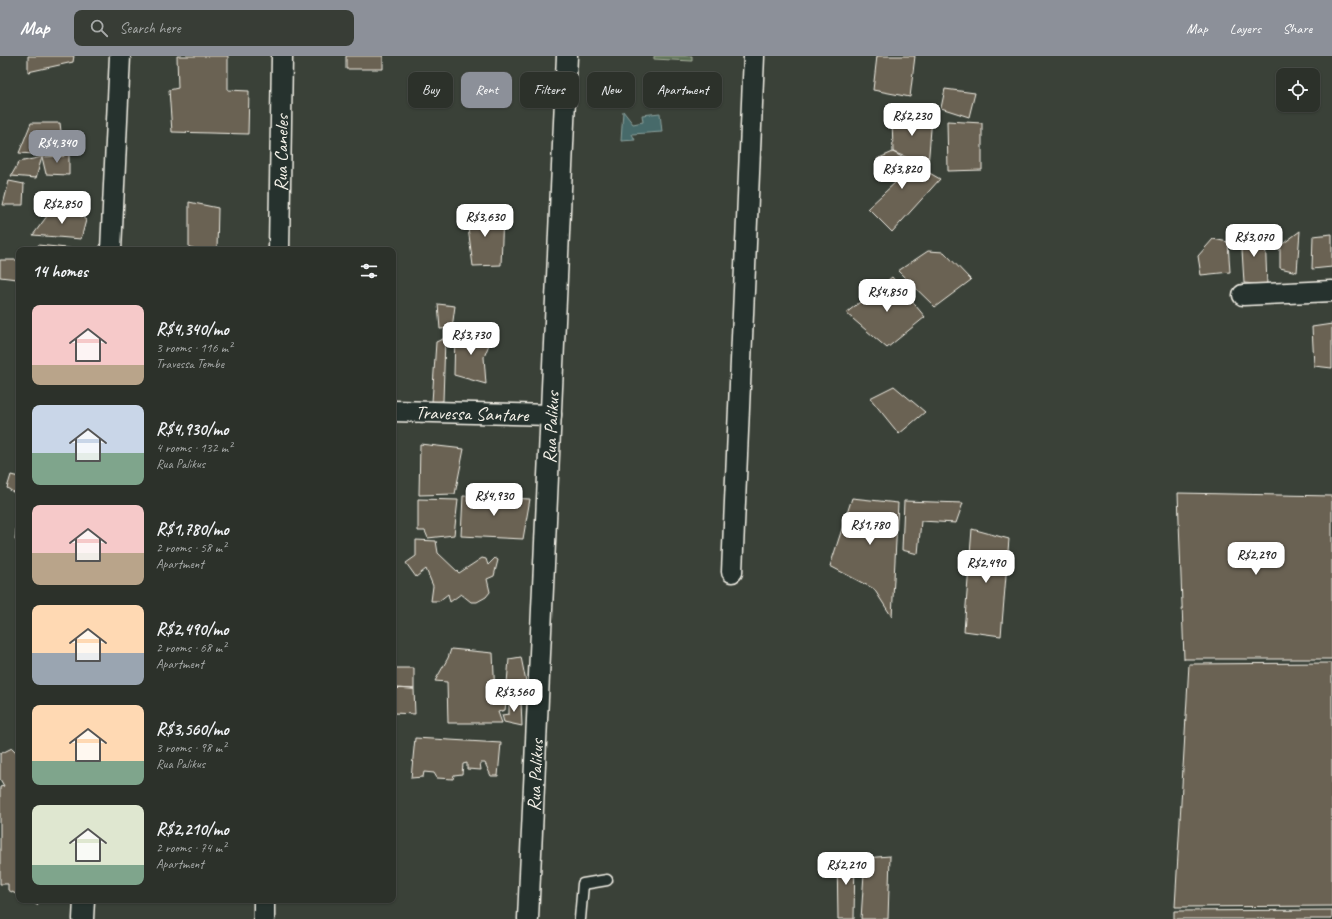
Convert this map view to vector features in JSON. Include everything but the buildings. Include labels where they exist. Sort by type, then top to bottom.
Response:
[{"type":"street","points":[[111,247],[120,56]]},
{"type":"street","name":"Rua Caneles","points":[[279,247],[282,56]]},
{"type":"street","name":"Rua Palikus","points":[[528,919],[552,415],[567,56]]},
{"type":"street","points":[[732,572],[754,56]]},
{"type":"street","points":[[1242,294],[1332,291]]},
{"type":"street","name":"Travessa Santare","points":[[396,411],[552,415]]},
{"type":"street","points":[[83,919],[84,903]]},
{"type":"street","points":[[264,903],[264,919]]},
{"type":"lane","points":[[580,919],[583,884],[607,880]]},
{"type":"green space","points":[[654,56],[692,56],[692,61],[654,59]]},
{"type":"water","points":[[623,111],[633,124],[643,122],[642,115],[660,113],[662,132],[632,134],[635,140],[621,141]]}]
